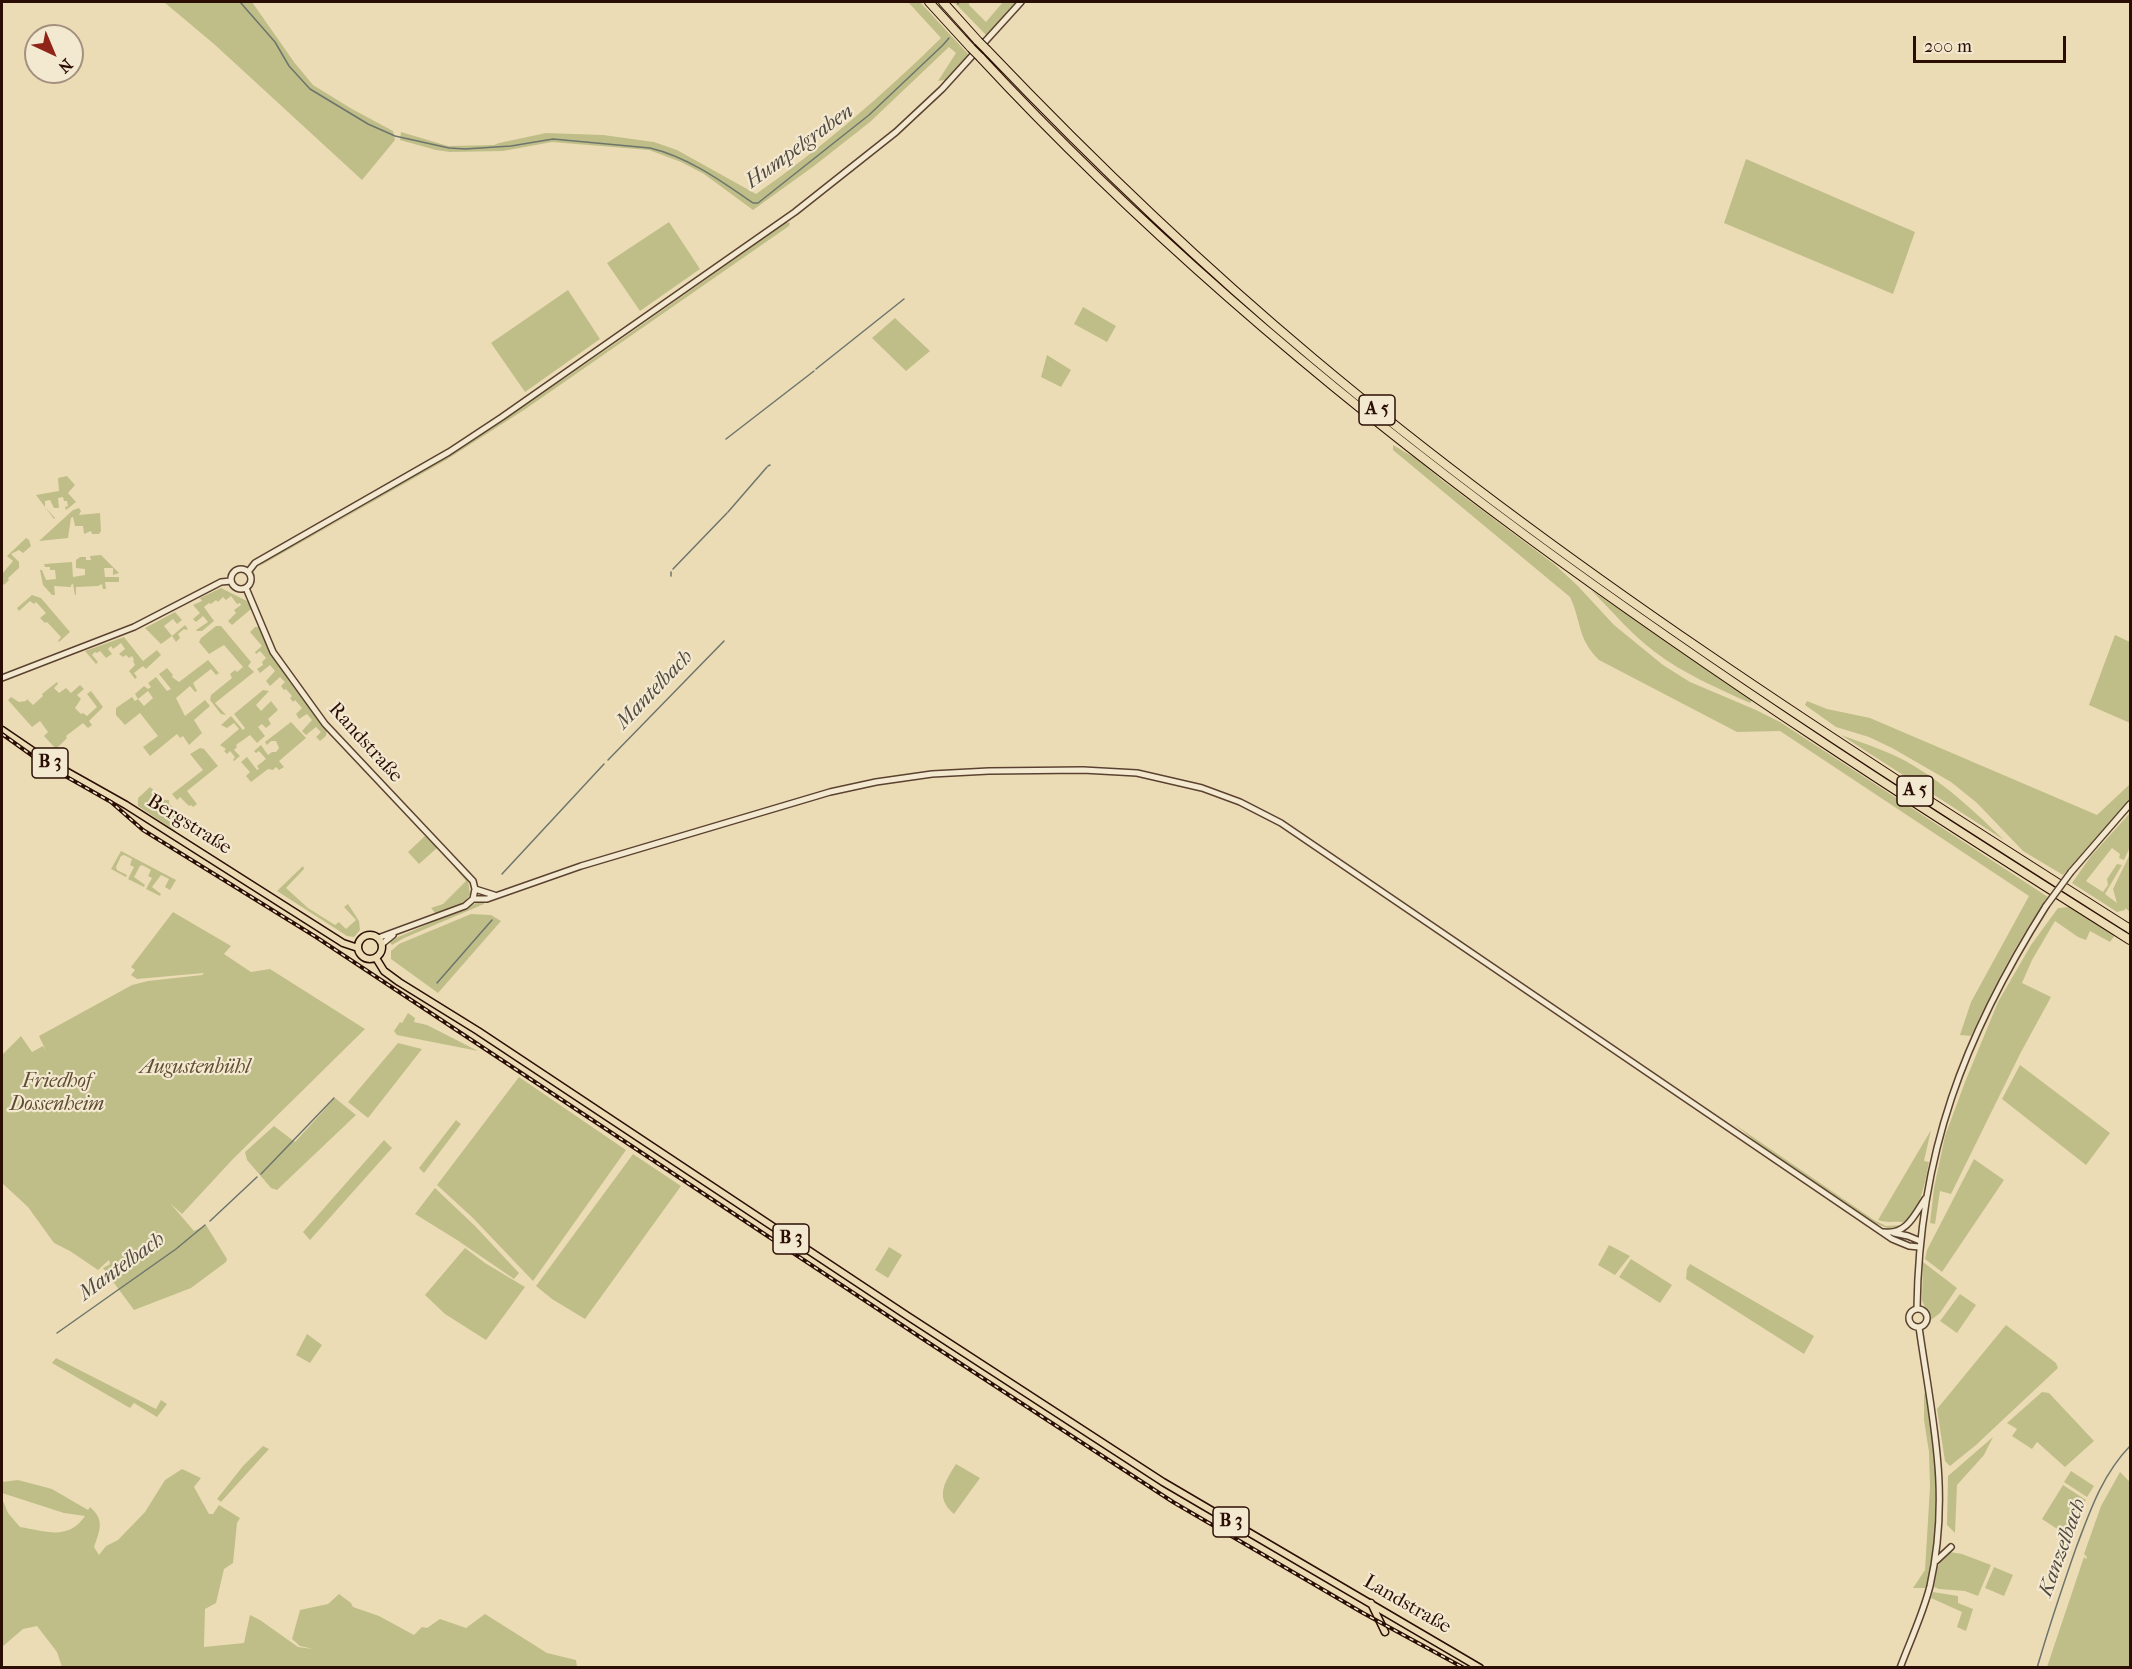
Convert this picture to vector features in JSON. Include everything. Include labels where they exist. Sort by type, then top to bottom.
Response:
[{"type":"highway","name":"A 5","points":[[929,2],[1104,183],[1177,252],[1309,367],[1447,478],[1603,593],[1826,746],[2130,940]]},
{"type":"highway","name":"A 5","points":[[944,2],[978,41],[1107,174],[1333,375],[1502,507],[1664,625],[1787,708],[2130,929]]},
{"type":"main road","name":"Bergstraße","points":[[2,730],[46,760],[130,808],[342,943],[358,948]]},
{"type":"main road","points":[[358,948],[360,940],[366,935],[373,935],[380,941],[381,954],[376,958]]},
{"type":"main road","name":"B 3","points":[[358,948],[364,958],[376,958]]},
{"type":"main road","name":"Landstraße","points":[[376,958],[384,971],[399,982],[514,1054],[1041,1404],[1171,1486],[1480,1668]]},
{"type":"main road","points":[[1370,1602],[1385,1632]]},
{"type":"street","points":[[248,572],[255,563],[458,446],[781,223],[861,160],[934,96],[1021,2]]},
{"type":"street","points":[[237,570],[248,572],[251,580],[246,588],[237,589],[231,581],[232,574],[237,570]]},
{"type":"street","points":[[2,678],[134,627],[214,584],[231,581]]},
{"type":"street","name":"Randstraße","points":[[246,588],[273,652],[325,724],[473,881],[476,889]]},
{"type":"street","points":[[380,941],[471,901],[487,899],[591,863],[830,792],[876,782],[932,774],[989,771],[1111,771],[1162,777],[1240,802],[1289,828],[1882,1232],[1899,1242],[1920,1244]]},
{"type":"street","points":[[1917,1308],[1925,1198],[1938,1140],[1960,1073],[1995,994],[2046,906],[2130,804]]},
{"type":"street","points":[[471,901],[476,889],[494,895]]},
{"type":"street","points":[[1894,1233],[1910,1222],[1925,1198]]},
{"type":"street","points":[[1882,1232],[1911,1236],[1920,1244]]},
{"type":"street","points":[[1917,1308],[1924,1310],[1927,1317],[1925,1324],[1919,1327],[1912,1325],[1909,1319],[1910,1313],[1917,1308]]},
{"type":"street","points":[[1900,1668],[1929,1588],[1938,1534],[1940,1470],[1919,1327]]},
{"type":"street","points":[[1934,1562],[1951,1547]]},
{"type":"green space","points":[[164,2],[252,2],[313,85],[393,131],[395,140],[362,180],[214,44]]},
{"type":"green space","points":[[908,2],[920,2],[969,55],[945,80],[938,81],[956,53],[949,47],[870,122],[753,210],[704,174],[649,150],[552,142],[503,151],[450,152],[400,140],[401,132],[448,146],[494,145],[546,133],[603,135],[654,142],[677,150],[756,194],[852,120],[941,38]]},
{"type":"green space","points":[[954,2],[969,2],[969,5],[986,22],[1003,2],[1016,2],[987,36]]},
{"type":"green space","points":[[1746,159],[1915,232],[1893,294],[1724,223]]},
{"type":"green space","points":[[669,222],[700,269],[640,311],[607,263]]},
{"type":"green space","points":[[786,222],[790,223],[789,226],[524,410],[446,460],[258,567],[268,559],[403,483],[533,400]]},
{"type":"green space","points":[[568,290],[600,339],[525,392],[491,343]]},
{"type":"green space","points":[[1083,307],[1116,326],[1107,342],[1074,324]]},
{"type":"green space","points":[[895,318],[930,351],[906,371],[872,338]]},
{"type":"green space","points":[[1047,355],[1071,370],[1061,387],[1041,377]]},
{"type":"green space","points":[[1393,445],[1417,459],[1554,564],[1614,625],[1663,665],[1690,682],[1780,722],[2048,897],[2006,965],[1971,1036],[1960,1035],[1971,1002],[2029,896],[1780,731],[1737,732],[1599,660],[1583,637],[1570,597],[1393,450]]},
{"type":"green space","points":[[67,476],[75,485],[68,493],[76,502],[66,510],[67,501],[64,501],[63,497],[58,498],[59,508],[54,508],[50,500],[45,501],[45,507],[36,495],[59,491],[58,478]]},
{"type":"green space","points":[[79,508],[81,511],[79,515],[100,513],[101,531],[99,534],[92,534],[91,531],[84,534],[83,526],[75,526],[73,517],[68,538],[39,541],[73,510]]},
{"type":"green space","points":[[26,538],[31,546],[23,553],[19,550],[11,554],[19,562],[19,568],[4,585],[2,574],[13,561],[7,556]]},
{"type":"green space","points":[[101,555],[119,573],[113,575],[113,568],[104,568],[105,577],[119,577],[119,582],[105,582],[106,589],[103,589],[102,584],[76,587],[75,595],[73,584],[71,587],[54,586],[55,595],[52,595],[43,585],[40,570],[46,580],[56,579],[55,570],[50,570],[50,567],[45,567],[44,564],[72,562],[73,577],[85,575],[85,569],[76,568],[76,560],[86,557],[86,560],[91,560],[90,556]]},
{"type":"green space","points":[[221,588],[247,601],[251,609],[232,625],[228,621],[236,613],[234,610],[241,605],[237,604],[231,596],[226,600],[223,597],[218,602],[216,600],[204,607],[214,621],[202,631],[197,631],[208,622],[203,616],[196,622],[193,619],[200,613],[193,605],[202,601],[200,598]]},
{"type":"green space","points":[[1591,590],[1753,699],[1750,703],[1701,680],[1666,660],[1638,638]]},
{"type":"green space","points":[[32,595],[41,598],[70,632],[59,642],[61,637],[40,618],[46,613],[36,602],[34,604],[30,601],[19,611],[17,608]]},
{"type":"green space","points":[[175,612],[182,620],[177,624],[173,619],[164,626],[172,636],[161,644],[145,628]]},
{"type":"green space","points":[[185,625],[188,629],[178,634],[180,638],[176,642],[172,636]]},
{"type":"green space","points":[[216,626],[221,626],[251,662],[248,666],[254,672],[215,703],[226,715],[221,714],[210,700],[211,695],[232,678],[230,674],[243,667],[224,645],[209,654],[199,642]]},
{"type":"green space","points":[[255,627],[259,627],[272,655],[327,730],[326,736],[320,741],[316,737],[321,732],[316,727],[306,735],[302,731],[312,720],[307,714],[299,719],[296,714],[302,708],[295,700],[293,702],[290,698],[292,696],[281,686],[285,682],[280,677],[270,686],[266,681],[275,671],[270,665],[260,673],[257,669],[263,665],[262,662],[266,658],[260,651],[256,654],[255,652],[262,646],[250,632]]},
{"type":"green space","points":[[2115,635],[2130,642],[2130,723],[2089,705]]},
{"type":"green space","points":[[124,637],[143,661],[157,650],[161,655],[146,669],[143,666],[134,673],[137,677],[135,679],[129,671],[135,665],[134,660],[132,656],[129,658],[119,654],[125,649],[121,643],[113,649],[111,646],[108,649],[112,654],[106,658],[100,651],[95,652],[92,655],[98,662],[96,664],[85,651]]},
{"type":"green space","points":[[208,660],[219,673],[216,675],[211,669],[193,683],[197,691],[195,692],[190,686],[176,698],[185,716],[205,700],[210,706],[194,720],[202,733],[189,745],[183,736],[180,738],[177,734],[150,756],[143,747],[158,736],[140,713],[125,725],[116,715],[116,708],[132,697],[135,701],[138,699],[135,694],[144,686],[148,689],[151,687],[148,683],[156,677],[167,691],[171,689],[159,674],[167,668],[173,675],[172,677],[179,682]],"holes":[[[148,691],[153,698],[144,706],[138,699]]]},
{"type":"green space","points":[[57,682],[54,688],[59,693],[66,688],[71,693],[80,685],[84,689],[77,695],[81,699],[75,708],[81,714],[87,716],[97,707],[87,694],[91,691],[103,707],[89,721],[92,725],[88,728],[83,723],[66,736],[67,738],[56,749],[44,736],[48,732],[40,721],[32,727],[8,700],[11,697],[19,702],[27,699],[33,705]]},
{"type":"green space","points":[[263,690],[269,691],[256,705],[261,711],[271,701],[278,710],[268,719],[271,724],[266,728],[262,724],[258,727],[265,736],[257,743],[250,735],[236,745],[234,750],[240,756],[234,761],[235,757],[230,751],[227,754],[224,751],[226,749],[220,745],[239,729],[234,723],[227,728],[221,725],[231,716],[243,730],[245,728],[234,714]]},
{"type":"green space","points":[[1807,701],[1827,709],[1870,718],[2097,815],[2130,784],[2130,799],[2063,875],[2023,851],[1977,803],[1951,782],[1869,737],[1836,727],[1805,705]]},
{"type":"green space","points":[[291,722],[306,738],[279,761],[284,767],[279,770],[276,767],[273,770],[268,769],[251,782],[246,776],[250,772],[241,762],[247,757],[257,770],[259,769],[257,766],[266,759],[259,751],[256,753],[254,751],[261,745],[268,755],[276,752],[279,748],[276,741],[271,741],[267,745],[265,742]]},
{"type":"green space","points":[[1841,735],[1906,761],[1961,800],[2004,840]]},
{"type":"green space","points":[[200,748],[204,749],[218,766],[187,791],[197,804],[193,807],[180,797],[177,800],[172,794],[203,770],[190,754]]},
{"type":"green space","points":[[150,787],[165,800],[169,800],[169,804],[180,814],[171,822],[175,831],[138,806],[138,798]]},
{"type":"green space","points":[[2130,813],[2130,847],[2124,860],[2119,858],[2120,854],[2112,848],[2086,881],[2103,892],[2108,885],[2107,879],[2117,864],[2122,865],[2105,894],[2117,903],[2113,889],[2130,854],[2130,912],[2125,908],[2117,912],[2072,883],[2091,856]]},
{"type":"green space","points":[[425,836],[437,848],[419,864],[408,852]]},
{"type":"green space","points":[[121,851],[176,880],[170,890],[165,887],[169,879],[161,875],[152,887],[161,894],[160,896],[146,889],[152,878],[148,876],[151,870],[142,865],[134,877],[145,885],[144,887],[128,879],[134,867],[130,865],[132,859],[124,855],[121,856],[116,867],[117,870],[127,875],[126,877],[111,869]]},
{"type":"green space","points":[[445,856],[468,880],[470,894],[464,903],[436,914],[431,908],[443,904],[466,881]]},
{"type":"green space","points":[[303,866],[304,869],[286,888],[308,908],[335,925],[339,922],[346,929],[356,920],[344,907],[348,904],[359,921],[360,930],[354,937],[347,936],[277,891]]},
{"type":"green space","points":[[479,902],[484,902],[484,904],[392,945],[389,941]]},
{"type":"green space","points":[[2069,907],[2115,935],[2110,942],[2090,931],[2086,940],[2055,921],[2032,960],[2022,983],[2051,997],[2020,1054],[1951,1194],[1940,1191],[1935,1224],[1930,1223],[1934,1188],[1945,1136],[1998,1002],[2031,945],[2058,908]]},
{"type":"green space","name":"Augustenbühl","points":[[173,912],[231,946],[224,954],[251,972],[270,969],[365,1029],[233,1159],[182,1214],[170,1203],[194,1231],[206,1225],[227,1259],[226,1262],[191,1288],[134,1310],[103,1268],[110,1264],[109,1260],[98,1270],[54,1243],[28,1207],[2,1183],[2,1055],[21,1036],[32,1052],[43,1046],[46,1051],[39,1036],[132,985],[202,975],[204,973],[137,979],[131,975],[135,970],[131,967]]},
{"type":"green space","points":[[471,914],[491,915],[501,921],[438,993],[391,959],[391,951],[399,944]]},
{"type":"green space","points":[[408,1013],[415,1018],[414,1022],[427,1025],[478,1051],[397,1035],[394,1031]]},
{"type":"green space","points":[[398,1043],[422,1049],[368,1118],[348,1102]]},
{"type":"green space","points":[[2020,1065],[2110,1133],[2086,1165],[2002,1099]]},
{"type":"green space","points":[[519,1077],[626,1150],[533,1281],[473,1218],[437,1185]]},
{"type":"green space","points":[[335,1098],[356,1115],[277,1190],[271,1188],[247,1160],[245,1152],[274,1126],[295,1142]]},
{"type":"green space","points":[[456,1120],[461,1124],[424,1173],[419,1168]]},
{"type":"green space","points":[[1734,1124],[1874,1220],[1886,1226],[1902,1225],[1890,1229],[1874,1223],[1761,1146]]},
{"type":"green space","points":[[1931,1130],[1924,1161],[1929,1162],[1922,1195],[1915,1210],[1905,1223],[1878,1220]]},
{"type":"green space","points":[[384,1140],[392,1148],[310,1240],[303,1232]]},
{"type":"green space","points":[[633,1154],[681,1186],[585,1319],[552,1299],[536,1286]]},
{"type":"green space","points":[[1974,1159],[2004,1180],[1942,1272],[1925,1259],[1927,1250]]},
{"type":"green space","points":[[435,1188],[519,1273],[514,1279],[415,1214]]},
{"type":"green space","points":[[1609,1245],[1630,1256],[1615,1275],[1598,1265]]},
{"type":"green space","points":[[889,1247],[902,1255],[888,1278],[875,1270]]},
{"type":"green space","points":[[465,1248],[525,1287],[486,1340],[445,1314],[425,1295]]},
{"type":"green space","points":[[1631,1259],[1672,1285],[1660,1303],[1619,1277]]},
{"type":"green space","points":[[1923,1262],[1957,1288],[1940,1313],[1931,1320],[1922,1300]]},
{"type":"green space","points":[[1690,1264],[1814,1336],[1804,1354],[1686,1279]]},
{"type":"green space","points":[[1960,1294],[1976,1305],[1957,1333],[1940,1321]]},
{"type":"green space","points":[[2006,1325],[2056,1363],[2058,1368],[1976,1445],[1950,1466],[1945,1461],[1937,1409]]},
{"type":"green space","points":[[307,1334],[322,1345],[310,1363],[296,1355]]},
{"type":"green space","points":[[56,1358],[156,1409],[161,1400],[167,1404],[157,1417],[134,1403],[130,1408],[52,1363]]},
{"type":"green space","points":[[1926,1387],[1939,1492],[1936,1542],[1927,1585],[1925,1588],[1913,1588],[1925,1570],[1930,1487],[1929,1452],[1924,1420]]},
{"type":"green space","points":[[2042,1392],[2049,1393],[2094,1441],[2065,1467],[2037,1442],[2032,1449],[2012,1436],[2017,1429],[2007,1423]]},
{"type":"green space","points":[[1993,1437],[1984,1455],[1957,1485],[1955,1533],[1947,1525],[1948,1476]]},
{"type":"green space","points":[[263,1446],[269,1449],[221,1502],[217,1499],[243,1466]]},
{"type":"green space","points":[[956,1464],[980,1478],[954,1514],[944,1502],[943,1489]]},
{"type":"green space","points":[[182,1469],[201,1478],[194,1487],[209,1514],[213,1514],[219,1505],[240,1518],[237,1523],[233,1563],[224,1569],[216,1603],[205,1609],[204,1647],[244,1643],[250,1615],[298,1647],[313,1649],[300,1646],[292,1639],[300,1610],[328,1604],[339,1594],[353,1607],[379,1616],[414,1635],[422,1627],[427,1628],[440,1619],[466,1628],[485,1614],[547,1653],[576,1660],[577,1667],[62,1667],[57,1652],[37,1626],[23,1629],[2,1647],[2,1498],[8,1513],[20,1527],[48,1532],[64,1532],[78,1524],[85,1516],[64,1513],[2,1493],[2,1482],[18,1480],[52,1489],[88,1510],[90,1507],[98,1516],[100,1525],[94,1547],[99,1555],[106,1546],[118,1540],[145,1512],[165,1480]]},
{"type":"green space","points":[[2071,1471],[2094,1486],[2087,1497],[2064,1482]]},
{"type":"green space","points":[[2120,1472],[2130,1482],[2130,1667],[2047,1667],[2084,1557],[2086,1559],[2087,1557],[2084,1554],[2101,1506]]},
{"type":"green space","points":[[2063,1485],[2086,1500],[2065,1534],[2042,1519]]},
{"type":"green space","points":[[1950,1552],[1991,1565],[1978,1596],[1965,1591],[1934,1587],[1940,1563]]},
{"type":"green space","points":[[1994,1567],[2013,1575],[2004,1596],[1985,1588]]},
{"type":"green space","points":[[1933,1592],[1958,1596],[1958,1603],[1973,1609],[1966,1631],[1957,1627],[1962,1612],[1931,1598]]},
{"type":"waterway","name":"Humpelgraben","points":[[240,2],[275,42],[289,66],[310,89],[368,124],[395,136],[449,148],[465,149],[511,146],[553,139],[650,148],[678,157],[716,178],[753,203],[758,203],[869,115],[949,38]]},
{"type":"waterway","name":"Mantelbach","points":[[816,369],[904,299]]},
{"type":"waterway","name":"Mantelbach","points":[[726,439],[814,371]]},
{"type":"waterway","name":"Mantelbach","points":[[728,512],[767,467]]},
{"type":"waterway","name":"Mantelbach","points":[[673,569],[727,513]]},
{"type":"waterway","name":"Mantelbach","points":[[608,760],[724,641]]},
{"type":"waterway","name":"Mantelbach","points":[[502,874],[604,764]]},
{"type":"waterway","name":"Mantelbach","points":[[437,983],[492,920]]},
{"type":"waterway","name":"Mantelbach","points":[[261,1174],[334,1098]]},
{"type":"waterway","name":"Mantelbach","points":[[210,1221],[257,1177]]},
{"type":"waterway","name":"Mantelbach","points":[[57,1333],[176,1249],[205,1225]]},
{"type":"waterway","name":"Kanzelbach","points":[[2037,1668],[2076,1548],[2092,1507],[2104,1481],[2130,1446]]},
{"type":"railway","points":[[2,734],[44,764],[111,802],[143,830],[316,937],[1173,1502],[1363,1613],[1464,1668]]},
{"type":"park label","name":"Friedhof Dossenheim","points":[[57,1094]]}]
